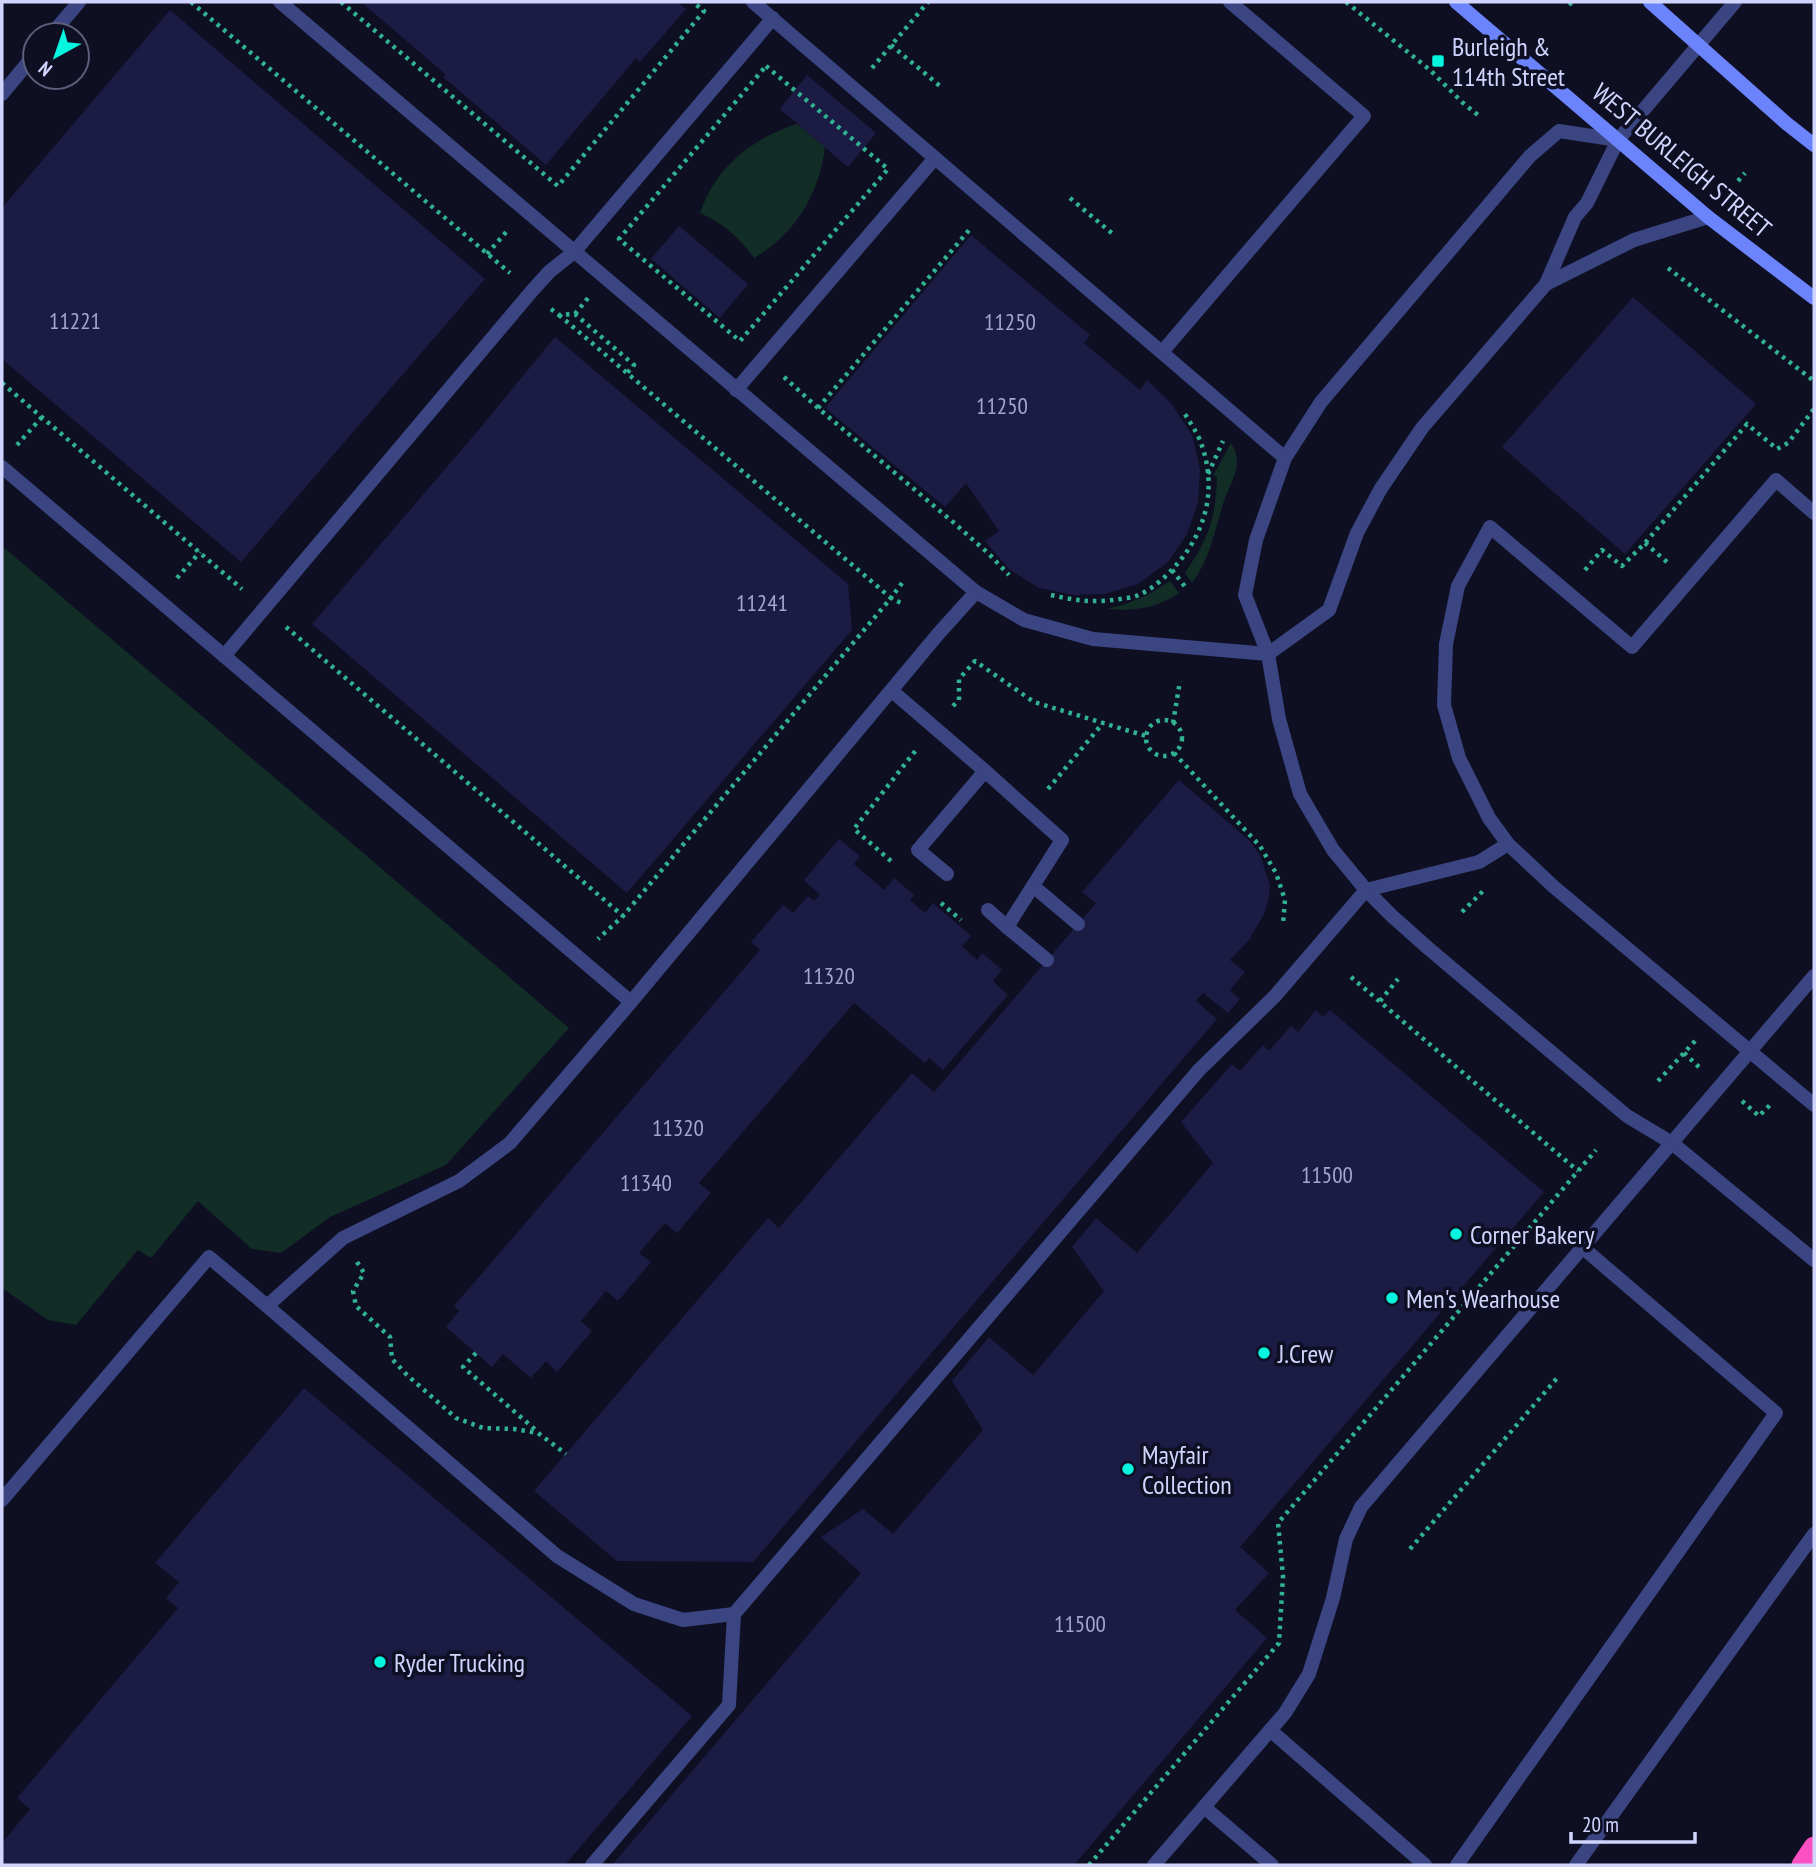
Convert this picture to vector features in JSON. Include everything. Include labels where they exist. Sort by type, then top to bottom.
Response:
[{"type":"highway","points":[[1802,1865],[1814,1847]]},
{"type":"main road","name":"WEST BURLEIGH STREET","points":[[1456,2],[1708,217],[1814,298]]},
{"type":"main road","points":[[1650,2],[1814,145]]},
{"type":"street","points":[[63,21],[79,2]]},
{"type":"street","points":[[280,2],[976,592],[1024,620],[1093,639],[1268,654],[1329,610],[1357,533],[1380,490],[1422,428],[1546,284],[1575,217],[1587,203],[1618,140],[1735,2]]},
{"type":"street","points":[[753,2],[1285,458]]},
{"type":"street","points":[[1162,352],[1364,116],[1230,2]]},
{"type":"street","points":[[224,656],[531,292],[549,272],[574,252],[773,18]]},
{"type":"street","points":[[2,94],[21,71]]},
{"type":"street","points":[[1618,140],[1559,131],[1530,156],[1321,402],[1285,458],[1256,540],[1245,595],[1268,654],[1279,719],[1300,794],[1333,849],[1366,890],[1428,948],[1627,1116],[1672,1143],[1814,1260]]},
{"type":"street","points":[[736,390],[935,158]]},
{"type":"street","points":[[1546,284],[1634,240],[1708,217]]},
{"type":"street","points":[[2,467],[631,1002]]},
{"type":"street","points":[[1814,513],[1776,480],[1632,647],[1490,527],[1458,586],[1446,644],[1444,705],[1460,758],[1489,818],[1508,844],[1554,887],[1814,1105]]},
{"type":"street","points":[[267,1306],[342,1238],[459,1181],[510,1143],[976,592]]},
{"type":"street","points":[[892,691],[1062,840],[1007,927]]},
{"type":"street","points":[[947,874],[918,850],[985,771]]},
{"type":"street","points":[[592,1865],[729,1706],[734,1614],[1199,1070],[1275,996],[1366,890],[1479,862],[1508,844]]},
{"type":"street","points":[[1033,886],[1078,923]]},
{"type":"street","points":[[988,910],[1047,960]]},
{"type":"street","points":[[1154,1865],[1285,1713],[1309,1674],[1333,1598],[1346,1539],[1361,1507],[1814,976]]},
{"type":"street","points":[[1457,1865],[1776,1413],[1582,1247]]},
{"type":"street","points":[[2,1500],[209,1257],[557,1556],[634,1604],[683,1620],[734,1614]]},
{"type":"street","points":[[1576,1865],[1814,1534]]},
{"type":"street","points":[[1270,1730],[1425,1865]]},
{"type":"street","points":[[1204,1807],[1272,1865]]},
{"type":"path","points":[[191,2],[891,598],[903,604]]},
{"type":"path","points":[[341,2],[558,186],[704,11],[693,2]]},
{"type":"path","points":[[871,69],[928,2]]},
{"type":"path","points":[[1346,2],[1430,71],[1478,115]]},
{"type":"path","points":[[891,45],[940,86]]},
{"type":"path","points":[[766,66],[888,169],[740,341],[619,239],[766,66]]},
{"type":"path","points":[[1738,181],[1745,173]]},
{"type":"path","points":[[1070,198],[1114,235]]},
{"type":"path","points":[[487,254],[508,229]]},
{"type":"path","points":[[818,408],[970,229],[980,237]]},
{"type":"path","points":[[1668,268],[1814,381]]},
{"type":"path","points":[[575,314],[589,297]]},
{"type":"path","points":[[559,315],[575,314],[634,365],[626,373]]},
{"type":"path","points":[[782,375],[1017,579]]},
{"type":"path","points":[[2,383],[623,916]]},
{"type":"path","points":[[1050,594],[1097,603],[1135,597],[1172,570],[1189,550],[1204,522],[1208,503],[1208,475],[1201,443],[1175,402]]},
{"type":"path","points":[[1602,550],[1622,566],[1747,424],[1777,449],[1788,443],[1814,409]]},
{"type":"path","points":[[10,454],[42,417]]},
{"type":"path","points":[[1208,475],[1224,438]]},
{"type":"path","points":[[945,532],[953,522]]},
{"type":"path","points":[[1172,570],[1186,588]]},
{"type":"path","points":[[580,958],[623,916],[902,583]]},
{"type":"path","points":[[953,706],[959,700],[959,679],[975,661],[1034,702],[1146,736]]},
{"type":"path","points":[[1173,723],[1180,681]]},
{"type":"path","points":[[1162,720],[1178,727],[1182,738],[1179,749],[1174,753],[1158,755],[1149,747],[1146,736],[1151,726],[1162,720]]},
{"type":"path","points":[[1029,811],[1103,723]]},
{"type":"path","points":[[1174,753],[1260,846],[1276,873],[1285,901],[1283,924]]},
{"type":"path","points":[[1351,977],[1578,1171]]},
{"type":"path","points":[[1380,1001],[1398,979]]},
{"type":"path","points":[[1658,1081],[1713,1022]]},
{"type":"path","points":[[1684,1054],[1703,1070]]},
{"type":"path","points":[[1741,1100],[1759,1116],[1777,1099]]},
{"type":"path","points":[[356,1262],[364,1273],[353,1291],[356,1306],[390,1337],[392,1359],[407,1376],[456,1418],[483,1428],[538,1433]]},
{"type":"path","points":[[476,1353],[463,1367],[566,1454]]},
{"type":"path","points":[[1410,1549],[1558,1377]]},
{"type":"green space","points":[[797,124],[825,147],[817,181],[803,212],[793,225],[754,258],[730,232],[700,213],[716,182],[738,156],[765,137]]},
{"type":"green space","points":[[1231,443],[1237,458],[1235,473],[1208,554],[1192,583],[1185,573],[1210,527],[1217,476],[1213,476]]},
{"type":"green space","points":[[2,546],[569,1028],[446,1165],[330,1217],[281,1253],[252,1249],[198,1201],[151,1258],[138,1250],[76,1325],[48,1320],[2,1288]]},
{"type":"green space","points":[[1170,581],[1179,593],[1162,603],[1127,610],[1107,609],[1140,598]]},
{"type":"building","points":[[361,2],[677,2],[686,9],[640,62],[636,58],[546,165]]},
{"type":"building","points":[[170,10],[485,279],[241,562],[2,359],[2,208]]},
{"type":"building","points":[[807,75],[876,133],[848,167],[780,109]]},
{"type":"building","points":[[679,226],[748,284],[720,318],[651,259]]},
{"type":"building","points":[[971,235],[1090,335],[1084,343],[1140,390],[1147,380],[1171,403],[1192,435],[1200,469],[1198,503],[1187,534],[1168,562],[1138,584],[1105,594],[1073,595],[1039,588],[1009,569],[985,541],[999,531],[966,483],[945,507],[825,408]]},
{"type":"building","points":[[1633,297],[1756,404],[1625,554],[1502,447]]},
{"type":"building","points":[[555,337],[848,584],[852,630],[627,893],[312,624]]},
{"type":"building","points":[[1179,780],[1250,841],[1260,855],[1270,885],[1263,916],[1249,940],[1230,960],[1245,972],[1230,990],[1240,999],[1228,1013],[1203,993],[1196,1001],[1217,1019],[753,1562],[617,1561],[534,1491],[768,1218],[779,1228],[912,1073],[934,1092],[1096,903],[1082,892]]},
{"type":"building","points":[[839,839],[860,856],[854,864],[884,890],[894,878],[914,895],[910,900],[925,913],[933,903],[971,936],[962,946],[977,960],[982,953],[1002,970],[993,981],[1008,995],[943,1070],[929,1058],[925,1063],[854,1003],[699,1183],[711,1193],[677,1233],[665,1223],[639,1253],[651,1262],[618,1301],[606,1291],[581,1321],[592,1331],[557,1372],[546,1361],[531,1378],[503,1354],[492,1367],[446,1327],[459,1311],[454,1306],[760,950],[751,942],[783,905],[793,913],[808,896],[814,901],[820,895],[804,880]]},
{"type":"building","name":"Mayfair Collection","points":[[1316,1010],[1323,1017],[1330,1010],[1544,1192],[1240,1547],[1269,1573],[1235,1610],[1267,1638],[1074,1865],[612,1865],[861,1573],[821,1537],[863,1509],[893,1534],[983,1430],[952,1381],[989,1337],[1033,1375],[1104,1291],[1072,1247],[1096,1218],[1137,1253],[1213,1163],[1181,1122],[1232,1064],[1240,1071],[1263,1045],[1269,1051],[1291,1026],[1298,1032]]},
{"type":"building","name":"Ryder Trucking","points":[[304,1388],[692,1716],[565,1865],[2,1865],[2,1843],[30,1809],[17,1798],[178,1608],[166,1598],[179,1582],[155,1563]]},
{"type":"place","name":"Burleigh & 114th Street","points":[[1438,61]]},
{"type":"place","name":"Corner Bakery","points":[[1456,1234]]},
{"type":"place","name":"Men's Wearhouse","points":[[1392,1298]]},
{"type":"place","name":"J.Crew","points":[[1264,1353]]},
{"type":"place","name":"Mayfair Collection","points":[[1128,1469]]},
{"type":"place","name":"Ryder Trucking","points":[[380,1662]]}]
